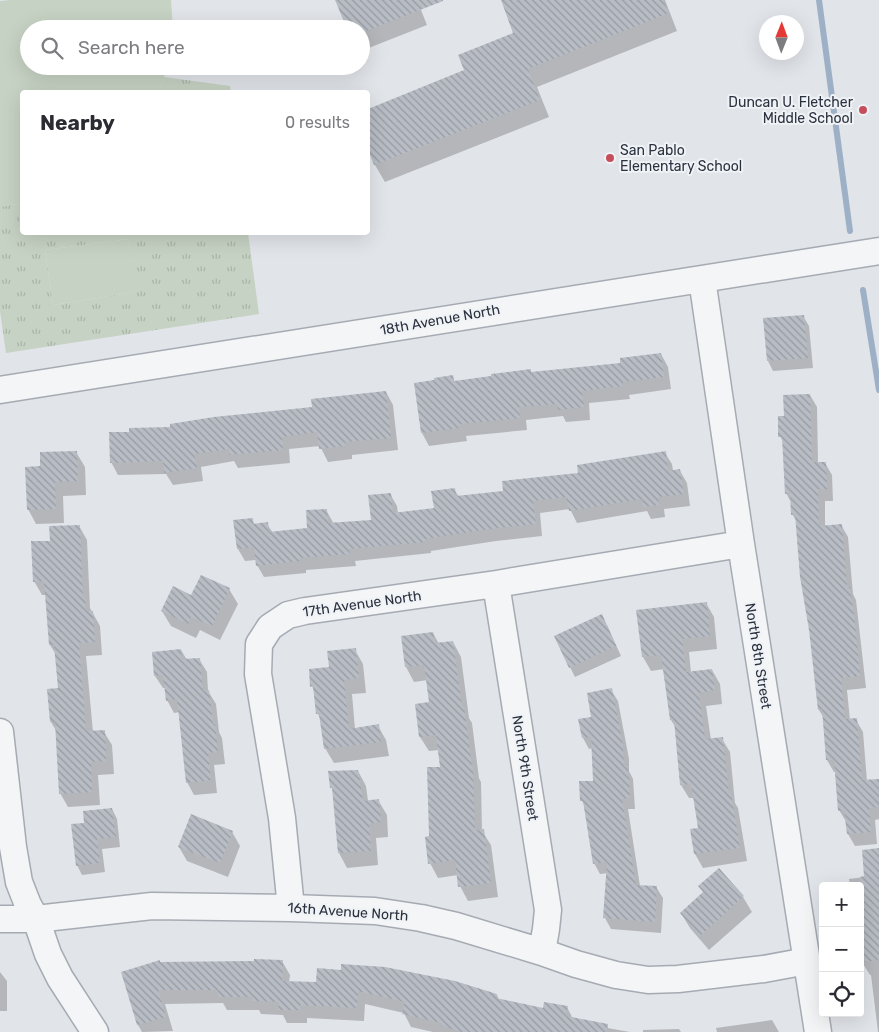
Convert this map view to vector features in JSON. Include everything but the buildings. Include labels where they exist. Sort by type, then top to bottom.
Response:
[{"type":"street","name":"18th Avenue North","points":[[0,390],[879,251]]},
{"type":"street","name":"North 8th Street","points":[[702,279],[741,544],[818,1032]]},
{"type":"street","name":"17th Avenue North","points":[[291,908],[282,818],[258,674],[259,644],[270,627],[288,615],[305,611],[496,584],[741,544]]},
{"type":"street","name":"North 9th Street","points":[[496,584],[548,910],[542,952]]},
{"type":"street","points":[[0,732],[13,847],[19,882],[36,919],[48,954],[60,978],[95,1032]]},
{"type":"street","name":"16th Avenue North","points":[[0,919],[36,919],[152,906],[291,908],[375,912],[421,918],[616,975],[648,980],[678,979],[764,969],[807,961]]},
{"type":"green space","points":[[171,0],[172,20],[20,20],[20,75],[165,75],[160,90],[20,90],[20,203],[0,207],[0,1]]},
{"type":"green space","points":[[164,77],[230,86],[231,90],[160,90]]},
{"type":"green space","points":[[20,203],[20,235],[248,235],[259,314],[6,353],[0,311],[0,207]],"holes":[[[129,239],[135,292],[53,305],[45,250]]]},
{"type":"green space","points":[[129,239],[136,292],[53,305],[45,250]]},
{"type":"waterway","points":[[819,0],[850,231]]},
{"type":"waterway","points":[[863,290],[879,390]]},
{"type":"place","name":"Duncan U. Fletcher Middle School","points":[[863,110]]},
{"type":"place","name":"San Pablo Elementary School","points":[[610,158]]}]
